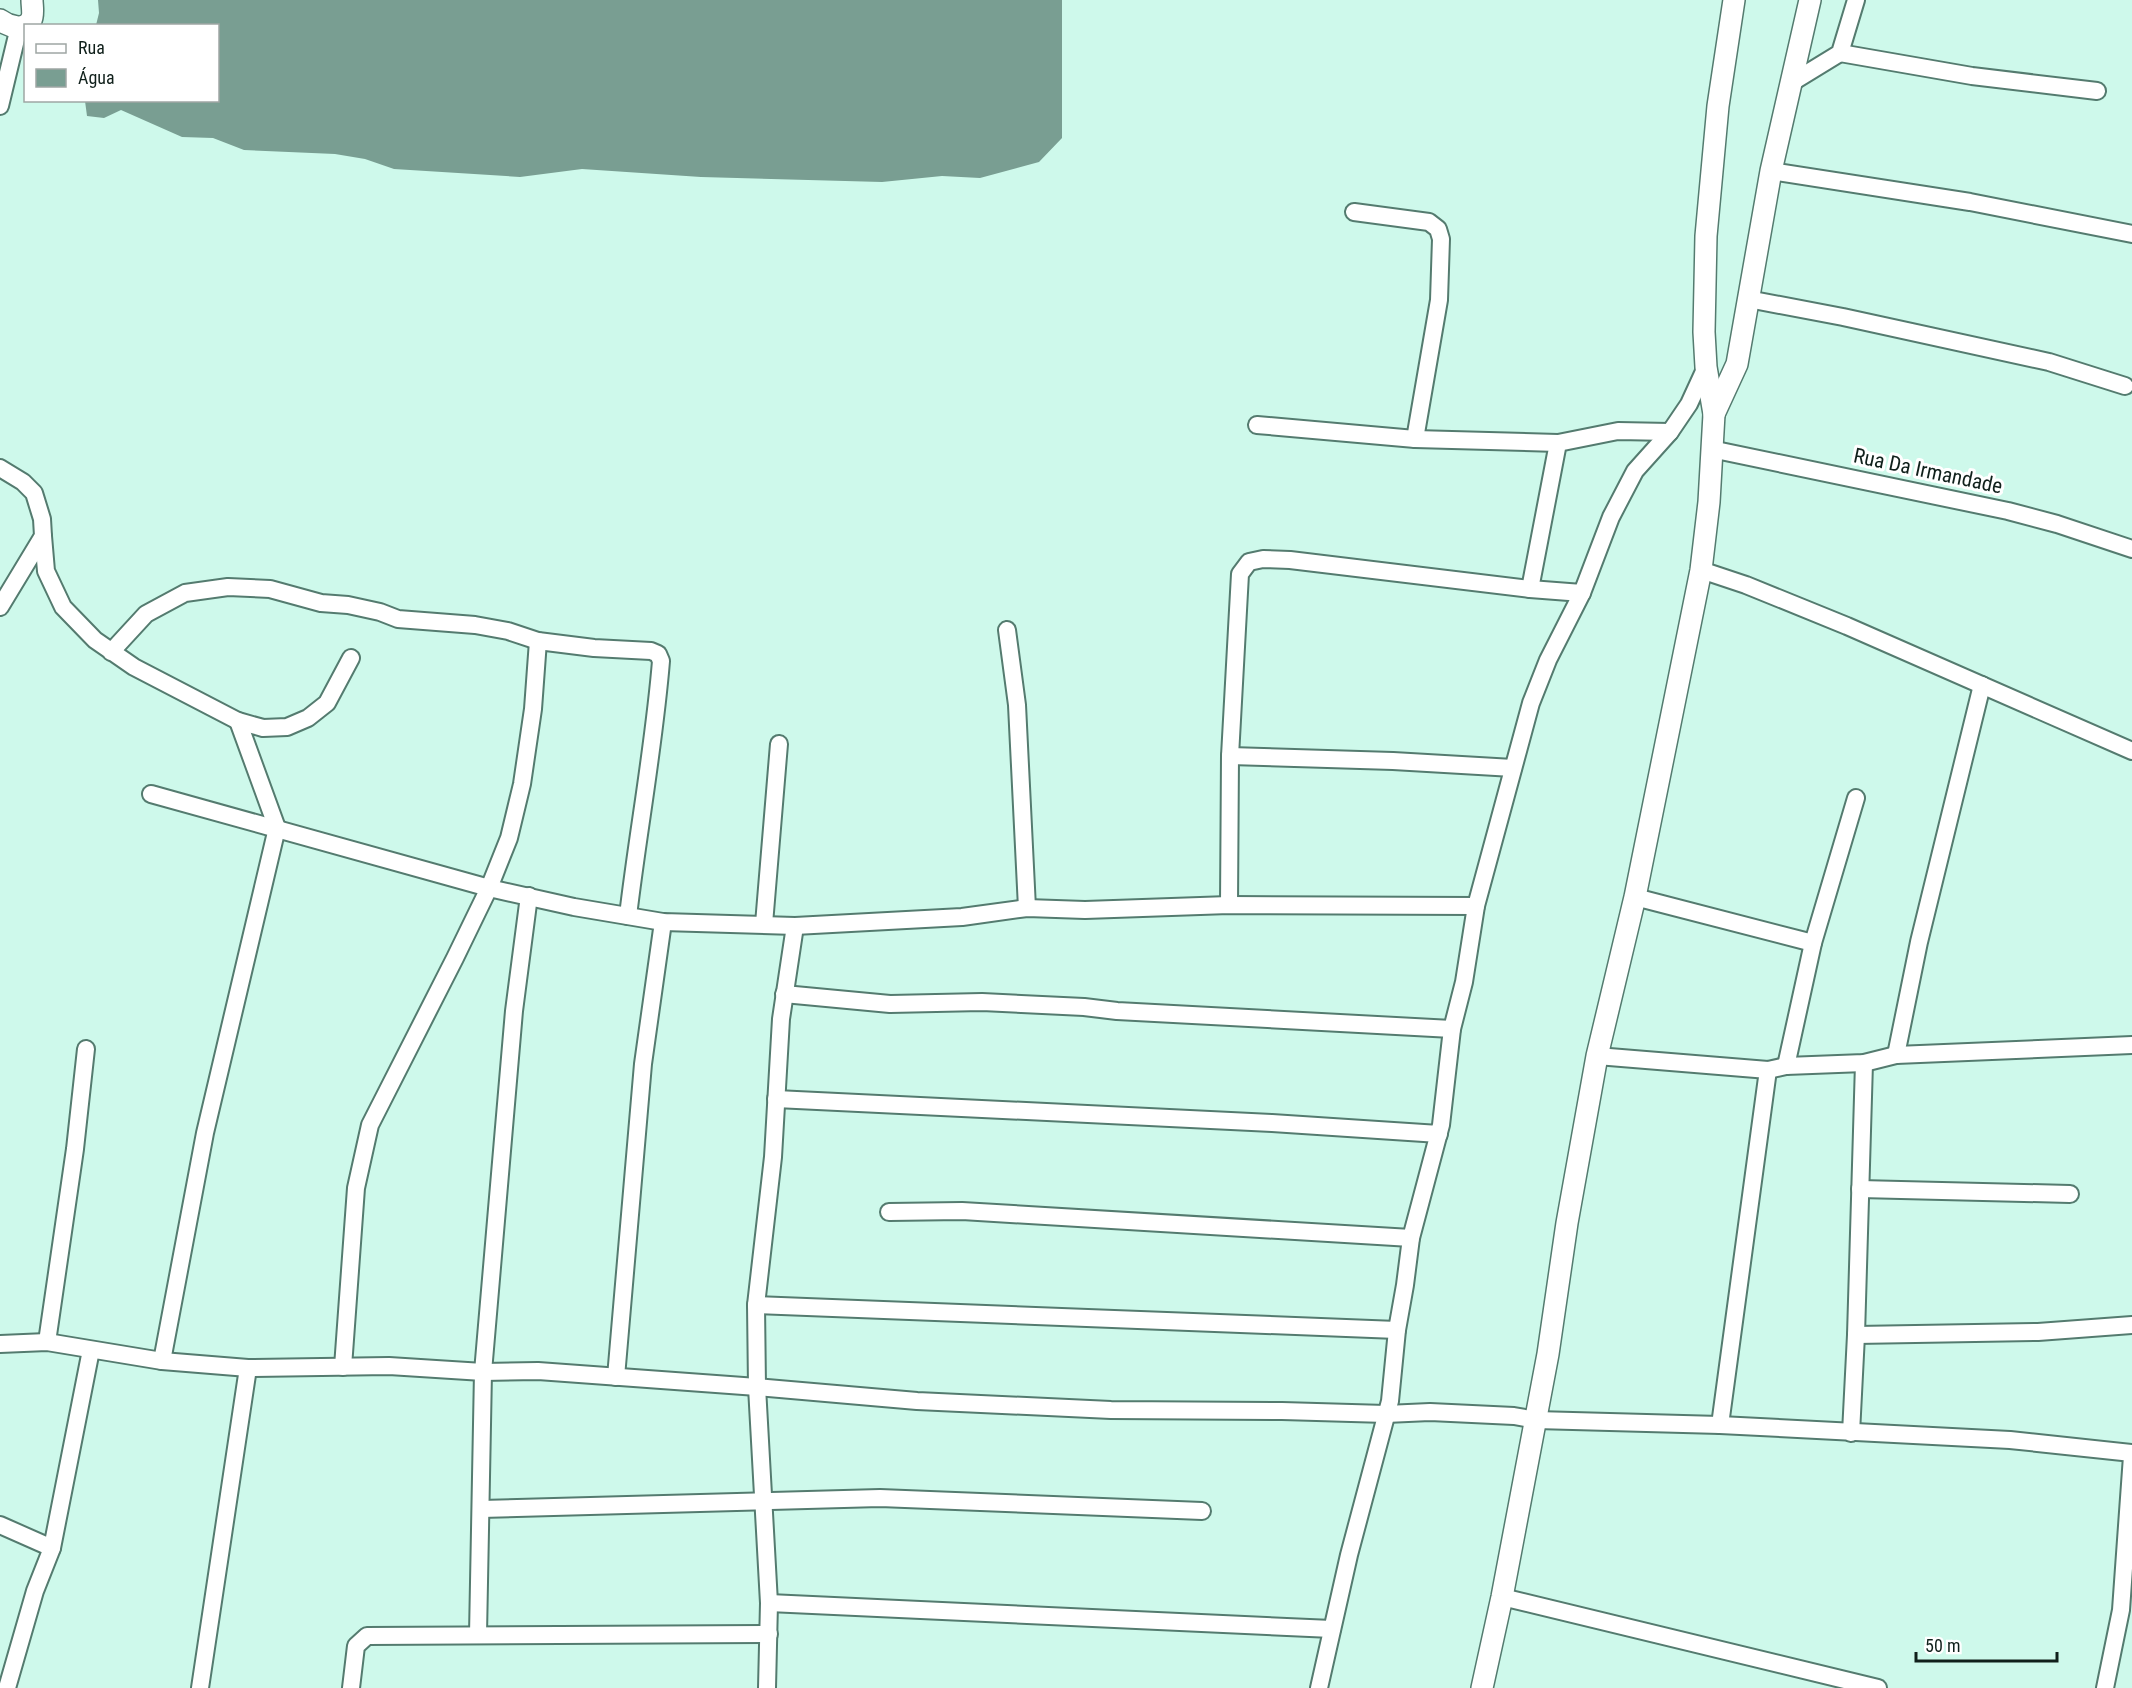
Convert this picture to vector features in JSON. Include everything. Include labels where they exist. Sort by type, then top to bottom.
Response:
[{"type":"street","points":[[0,106],[10,23],[30,23],[32,0]]},
{"type":"street","points":[[1482,1688],[1502,1597],[1548,1354],[1567,1223],[1597,1056],[1635,897],[1701,570],[1709,502],[1714,414],[1706,367],[1704,332],[1709,198],[1722,72],[1734,0]]},
{"type":"street","points":[[1840,53],[1856,0]]},
{"type":"street","points":[[1714,414],[1737,364],[1770,171],[1807,6]]},
{"type":"street","points":[[1791,83],[1840,53],[1972,76],[2097,91]]},
{"type":"street","points":[[1770,171],[1970,202],[2132,234]]},
{"type":"street","points":[[1354,212],[1429,222],[1438,229],[1441,239],[1439,300],[1415,439]]},
{"type":"street","points":[[1748,299],[2049,362],[2125,386]]},
{"type":"street","points":[[1319,1688],[1349,1555],[1386,1414],[1411,1238],[1439,1134],[1452,1029],[1464,982],[1476,906],[1531,703],[1548,660],[1582,593],[1611,517],[1635,471],[1670,432],[1689,404],[1706,367]]},
{"type":"street","points":[[1257,425],[1415,439],[1558,443],[1618,431],[1670,432]]},
{"type":"street","points":[[1530,589],[1558,443]]},
{"type":"street","name":"Rua Da Irmandade","points":[[1711,449],[2008,512],[2057,524],[2132,549]]},
{"type":"street","points":[[0,468],[23,482],[34,493],[42,519],[46,571],[63,607],[95,640],[134,667],[238,721],[263,728],[286,727],[308,718],[327,703],[351,658]]},
{"type":"street","points":[[0,607],[43,536]]},
{"type":"street","points":[[1229,905],[1230,756],[1240,574],[1249,562],[1263,559],[1290,560],[1530,589],[1582,593]]},
{"type":"street","points":[[1701,570],[1746,585],[1847,626],[2132,751]]},
{"type":"street","points":[[111,652],[146,614],[185,592],[228,587],[270,589],[321,603],[348,605],[380,612],[398,619],[475,625],[508,631],[538,642],[651,651],[658,654],[661,662],[656,723],[638,834],[628,916]]},
{"type":"street","points":[[1007,630],[1017,705],[1027,908]]},
{"type":"street","points":[[343,1367],[356,1188],[370,1125],[489,888],[509,838],[522,784],[533,709],[538,642]]},
{"type":"street","points":[[1896,1055],[1921,931],[1982,685]]},
{"type":"street","points":[[162,1361],[205,1133],[277,828],[238,721]]},
{"type":"street","points":[[764,924],[779,744]]},
{"type":"street","points":[[1230,756],[1393,761],[1513,768]]},
{"type":"street","points":[[151,794],[489,888],[574,907],[663,922],[795,926],[962,917],[1027,908],[1085,910],[1229,905],[1476,906]]},
{"type":"street","points":[[1786,1066],[1813,943],[1856,798]]},
{"type":"street","points":[[478,1635],[483,1372],[514,1011],[529,896]]},
{"type":"street","points":[[1635,897],[1813,943]]},
{"type":"street","points":[[616,1377],[643,1064],[663,922]]},
{"type":"street","points":[[768,1688],[769,1603],[757,1387],[756,1305],[773,1157],[784,994],[795,926]]},
{"type":"street","points":[[784,994],[890,1004],[982,1002],[1452,1029]]},
{"type":"street","points":[[1597,1056],[1768,1070],[1786,1066],[1864,1063],[1896,1055],[2132,1045]]},
{"type":"street","points":[[47,1342],[75,1149],[86,1049]]},
{"type":"street","points":[[1851,1433],[1864,1063]]},
{"type":"street","points":[[1720,1425],[1768,1070]]},
{"type":"street","points":[[776,1099],[1272,1123],[1439,1134]]},
{"type":"street","points":[[1860,1189],[2070,1194]]},
{"type":"street","points":[[890,1212],[962,1211],[1411,1238]]},
{"type":"street","points":[[756,1305],[1397,1330]]},
{"type":"street","points":[[1856,1335],[2026,1332],[2132,1325]]},
{"type":"street","points":[[0,1344],[47,1342],[162,1361],[248,1368],[388,1366],[483,1372],[538,1371],[917,1401],[1111,1410],[1386,1414],[1430,1412],[1536,1419],[1720,1425],[2010,1440],[2132,1455],[2127,1611],[2105,1688]]},
{"type":"street","points":[[7,1688],[35,1591],[52,1548],[91,1350]]},
{"type":"street","points":[[200,1688],[248,1368]]},
{"type":"street","points":[[481,1509],[880,1498],[1202,1511]]},
{"type":"street","points":[[0,1525],[52,1548]]},
{"type":"street","points":[[1502,1597],[1878,1688]]},
{"type":"street","points":[[769,1603],[1332,1629]]},
{"type":"street","points":[[351,1688],[356,1646],[367,1636],[769,1634]]},
{"type":"water","points":[[98,0],[1062,0],[1062,138],[1039,162],[980,178],[942,176],[882,182],[701,177],[582,169],[520,177],[394,169],[365,159],[335,154],[244,150],[213,138],[182,137],[121,110],[104,118],[87,116],[85,102],[219,102],[219,24],[96,24],[99,13]]}]
